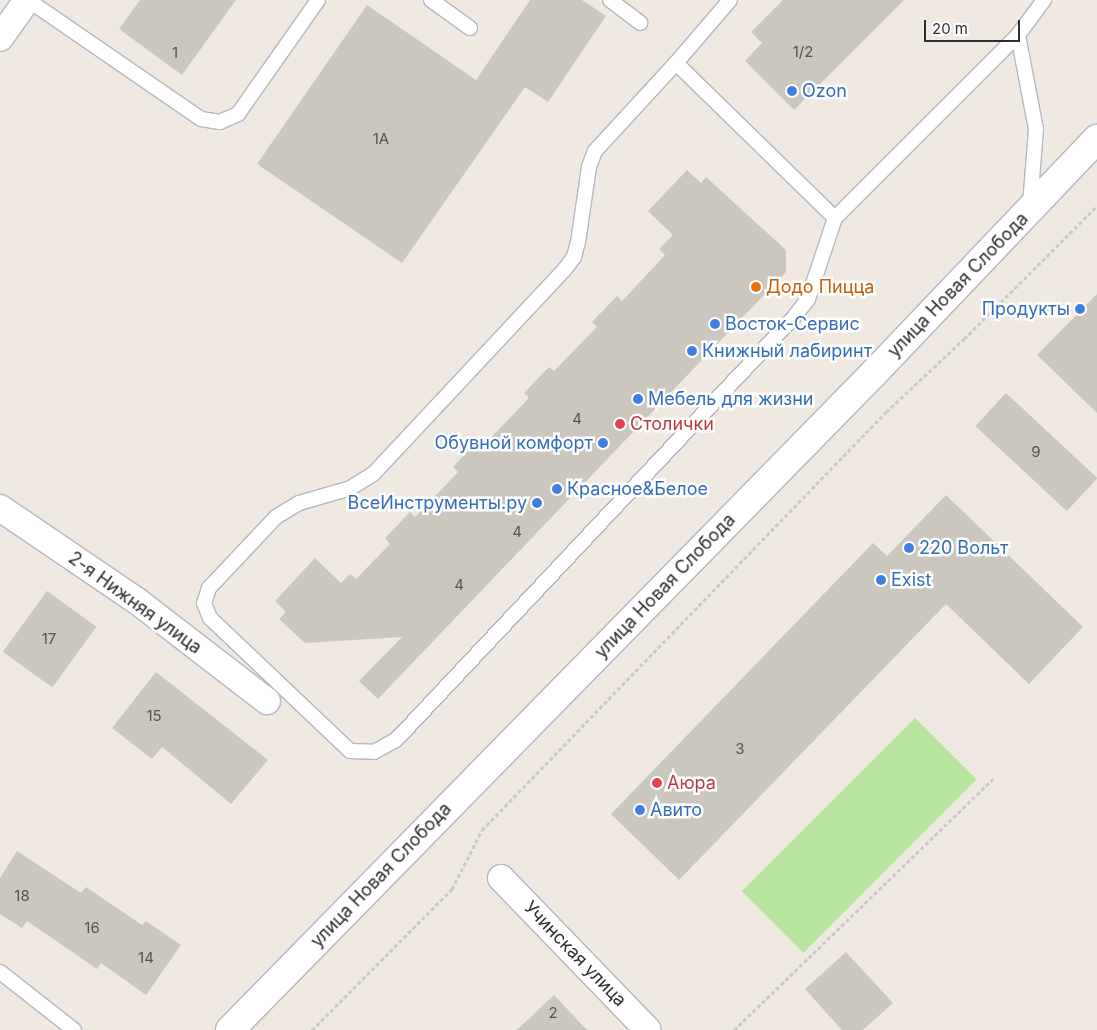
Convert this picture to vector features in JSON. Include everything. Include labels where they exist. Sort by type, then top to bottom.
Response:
[{"type":"main road","name":"улица Новая Слобода","points":[[230,1030],[1097,139]]},
{"type":"street","points":[[0,38],[28,0]]},
{"type":"street","name":"2-я Нижняя улица","points":[[0,508],[137,601],[268,701]]},
{"type":"street","name":"Учинская улица","points":[[502,878],[648,1030]]},
{"type":"lane","points":[[28,0],[201,120],[220,122],[238,114],[318,0]]},
{"type":"lane","points":[[430,0],[470,28]]},
{"type":"lane","points":[[610,0],[640,22]]},
{"type":"lane","points":[[730,0],[595,151],[589,167],[576,249],[565,269],[373,474],[351,488],[299,503],[276,517],[209,588],[204,603],[210,618],[350,751],[374,752],[396,740],[794,317],[808,299],[835,218],[1018,35],[1044,0]]},
{"type":"lane","points":[[1018,35],[1036,129],[1030,210]]},
{"type":"lane","points":[[676,62],[835,218]]},
{"type":"lane","points":[[0,972],[74,1030]]},
{"type":"path","points":[[312,1030],[452,889],[482,830],[886,412],[964,339],[1097,206]]},
{"type":"path","points":[[734,1030],[994,779]]},
{"type":"green space","points":[[915,718],[977,780],[803,953],[742,891]]},
{"type":"building","points":[[140,0],[236,0],[182,75],[119,29]]},
{"type":"building","points":[[530,0],[582,0],[606,16],[548,102],[525,87],[402,263],[257,164],[367,5],[476,80]]},
{"type":"building","points":[[783,0],[904,0],[794,110],[745,61],[762,43],[751,32]]},
{"type":"building","points":[[687,170],[701,183],[706,177],[786,250],[786,272],[378,699],[359,681],[402,637],[305,643],[279,619],[286,612],[275,601],[315,558],[341,583],[350,574],[356,579],[390,544],[385,538],[410,512],[415,517],[458,472],[453,467],[466,453],[479,440],[484,445],[529,398],[524,393],[549,367],[554,371],[597,327],[592,322],[617,296],[622,301],[665,255],[659,249],[673,235],[648,211]]},
{"type":"building","points":[[1097,294],[1097,413],[1037,355]]},
{"type":"building","points":[[1006,393],[1097,478],[1067,511],[975,426]]},
{"type":"building","points":[[946,495],[1083,627],[1029,684],[946,604],[679,880],[611,814],[873,543],[887,556]]},
{"type":"building","points":[[47,591],[96,627],[52,688],[3,652]]},
{"type":"building","points":[[156,672],[268,760],[231,804],[162,747],[152,759],[112,728]]},
{"type":"building","points":[[17,851],[81,893],[86,887],[142,925],[146,921],[181,945],[146,995],[101,963],[97,969],[27,921],[22,928],[0,914],[0,878]]},
{"type":"building","points":[[846,952],[893,1003],[863,1030],[842,1030],[805,989]]},
{"type":"building","points":[[554,995],[587,1030],[517,1030]]},
{"type":"place","name":"Ozon","points":[[792,91]]},
{"type":"place","name":"Додо Пицца","points":[[756,287]]},
{"type":"place","name":"Продукты","points":[[1080,309]]},
{"type":"place","name":"Восток-Сервис","points":[[715,324]]},
{"type":"place","name":"Книжный лабиринт","points":[[692,351]]},
{"type":"place","name":"Мебель для жизни","points":[[638,399]]},
{"type":"place","name":"Столички","points":[[620,424]]},
{"type":"place","name":"Обувной комфорт","points":[[603,443]]},
{"type":"place","name":"Красное&Белое","points":[[557,489]]},
{"type":"place","name":"ВсеИнструменты.ру","points":[[537,503]]},
{"type":"place","name":"220 Вольт","points":[[909,548]]},
{"type":"place","name":"Exist","points":[[881,580]]},
{"type":"place","name":"Аюра","points":[[657,783]]},
{"type":"place","name":"Авито","points":[[640,810]]}]
